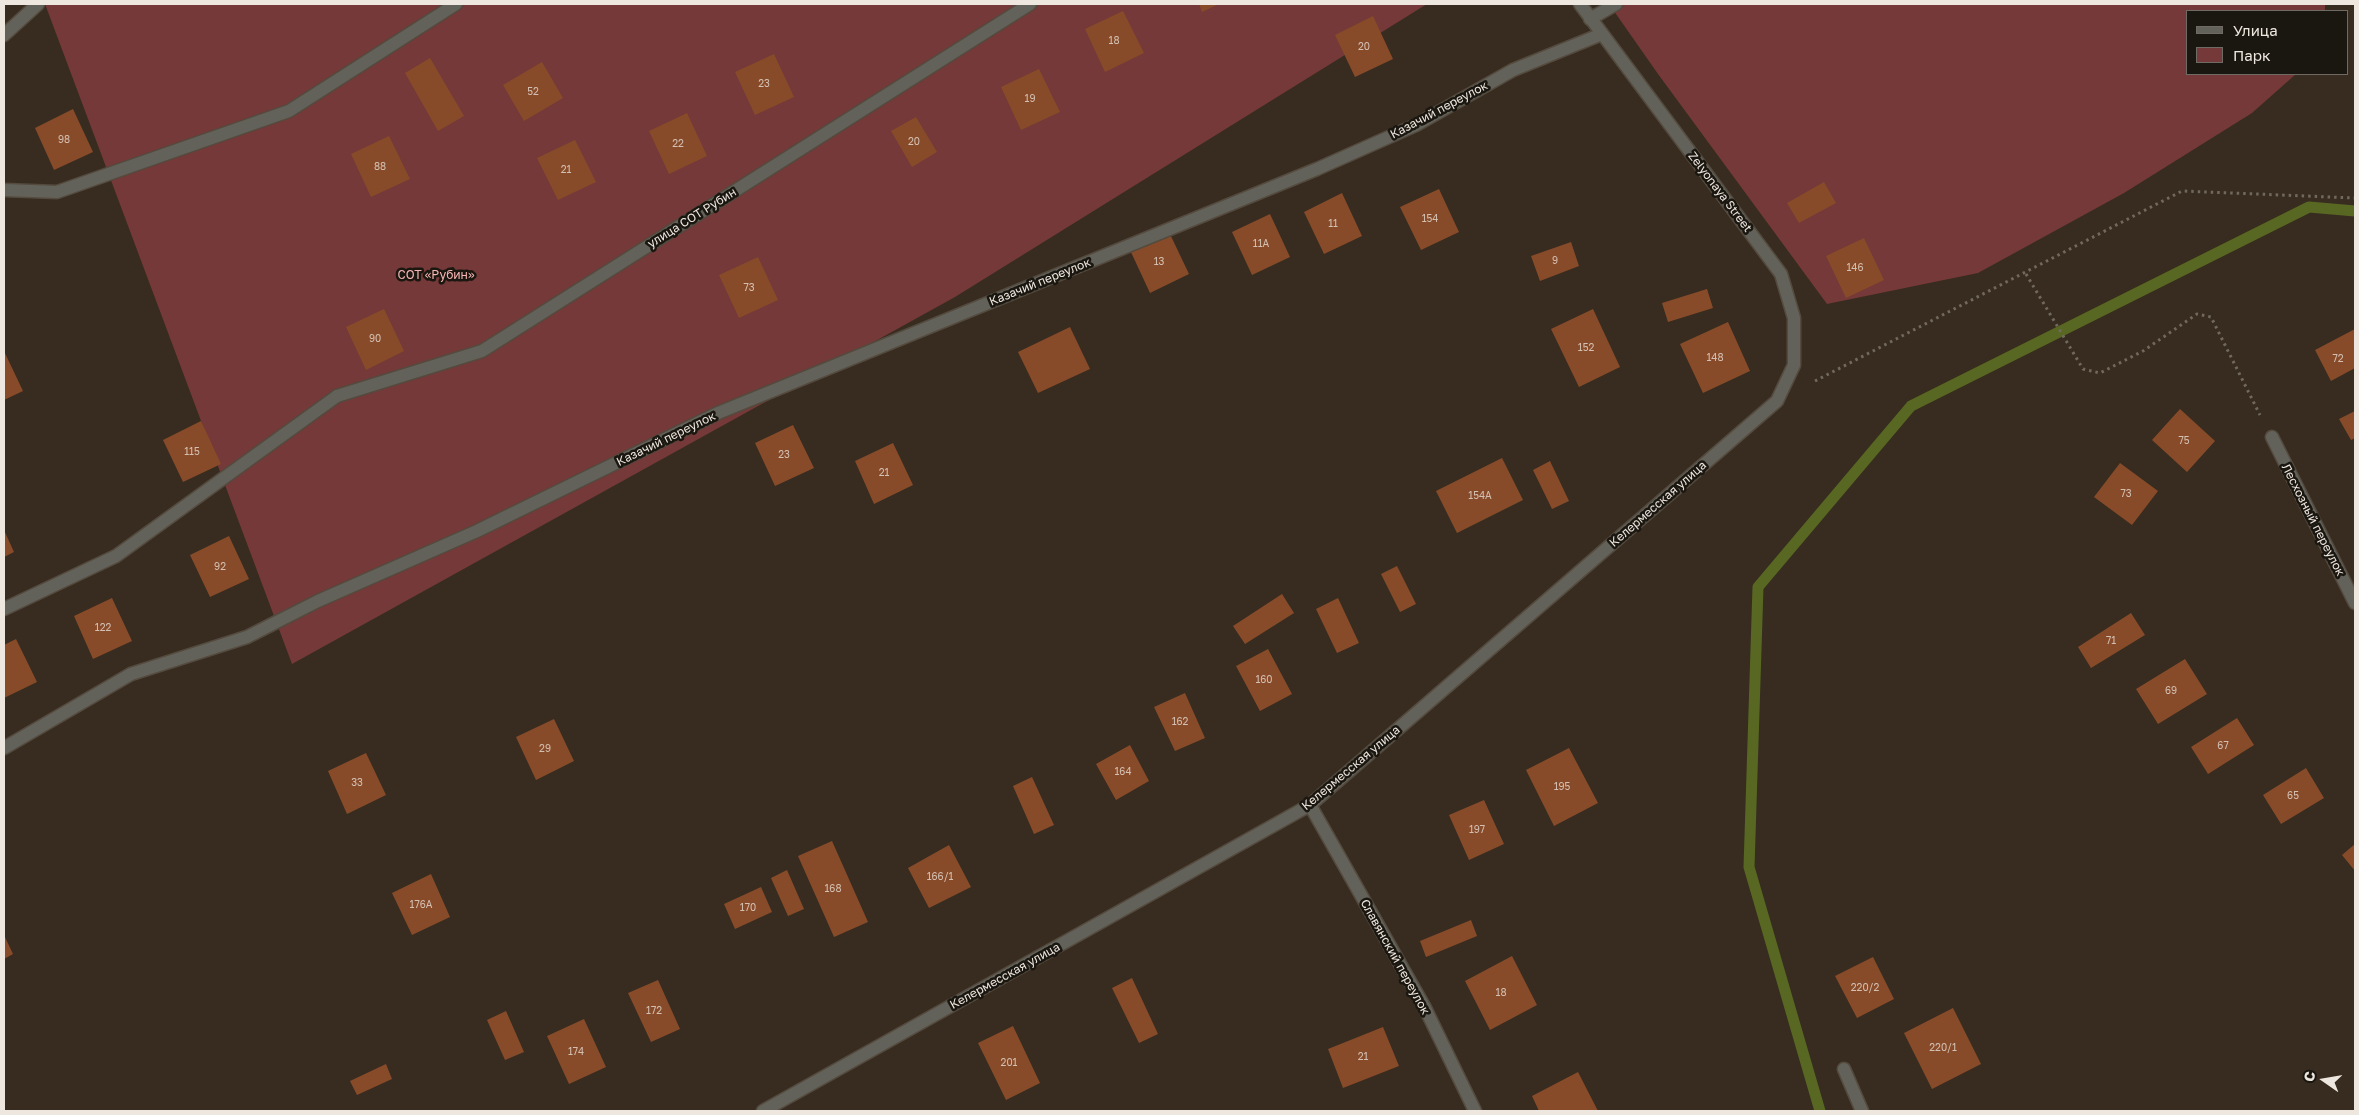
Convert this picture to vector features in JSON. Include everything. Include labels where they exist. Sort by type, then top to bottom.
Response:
[{"type":"street","points":[[4,34],[38,4]]},
{"type":"street","points":[[4,190],[57,192],[289,111],[456,4]]},
{"type":"street","name":"улица СОТ Рубин","points":[[4,608],[116,556],[337,396],[482,351],[1030,4]]},
{"type":"street","name":"Zelyonaya Street","points":[[1580,4],[1782,274],[1794,318],[1794,366],[1777,401]]},
{"type":"street","points":[[1590,19],[1616,4]]},
{"type":"street","name":"Казачий переулок","points":[[4,748],[131,674],[247,637],[318,601],[477,531],[718,413],[1318,169],[1416,125],[1513,70],[1602,34]]},
{"type":"street","name":"Келермесская улица","points":[[762,1111],[1310,805],[1777,401]]},
{"type":"street","name":"Лесхозный переулок","points":[[2272,437],[2355,603]]},
{"type":"street","name":"Славянский переулок","points":[[1310,805],[1425,1008],[1475,1111]]},
{"type":"street","points":[[1844,1069],[1862,1111]]},
{"type":"path","points":[[1777,401],[2026,274],[2182,191],[2355,198]]},
{"type":"path","points":[[2026,274],[2082,369],[2100,373],[2143,351],[2197,314],[2211,317],[2272,437]]},
{"type":"green space","name":"СОТ «Рубин»","points":[[45,4],[1427,4],[955,297],[292,664]]},
{"type":"green space","points":[[1609,4],[2325,4],[2325,10],[2186,10],[2186,75],[2295,75],[2252,113],[2124,193],[1978,273],[1827,304],[1658,74]]},
{"type":"building","points":[[1199,4],[1219,4],[1202,12]]},
{"type":"building","points":[[1123,11],[1144,53],[1105,72],[1085,29]]},
{"type":"building","points":[[1373,16],[1393,59],[1355,77],[1335,35]]},
{"type":"building","points":[[774,54],[794,97],[755,115],[735,72]]},
{"type":"building","points":[[430,58],[464,116],[438,131],[405,73]]},
{"type":"building","points":[[542,62],[563,98],[524,121],[503,85]]},
{"type":"building","points":[[1039,69],[1060,112],[1021,130],[1001,87]]},
{"type":"building","points":[[73,109],[93,152],[54,170],[35,128]]},
{"type":"building","points":[[687,113],[707,156],[669,174],[649,131]]},
{"type":"building","points":[[916,117],[937,152],[912,167],[891,131]]},
{"type":"building","points":[[389,136],[410,179],[371,197],[351,154]]},
{"type":"building","points":[[575,140],[596,182],[558,200],[537,158]]},
{"type":"building","points":[[1824,182],[1836,203],[1799,223],[1787,203]]},
{"type":"building","points":[[1439,189],[1459,232],[1421,250],[1400,207]]},
{"type":"building","points":[[1342,193],[1362,236],[1324,254],[1304,212]]},
{"type":"building","points":[[1270,214],[1290,257],[1252,275],[1232,232]]},
{"type":"building","points":[[1169,232],[1189,274],[1150,293],[1130,250]]},
{"type":"building","points":[[1864,238],[1884,280],[1846,298],[1826,256]]},
{"type":"building","points":[[1571,242],[1579,266],[1540,281],[1531,256]]},
{"type":"building","points":[[758,257],[778,300],[739,318],[719,275]]},
{"type":"building","points":[[1707,289],[1713,308],[1668,322],[1662,303]]},
{"type":"building","points":[[384,309],[404,351],[366,370],[346,327]]},
{"type":"building","points":[[1593,309],[1620,367],[1579,387],[1551,329]]},
{"type":"building","points":[[1728,322],[1750,371],[1703,393],[1680,344]]},
{"type":"building","points":[[1070,327],[1090,369],[1038,393],[1018,352]]},
{"type":"building","points":[[2355,329],[2355,368],[2331,381],[2315,350]]},
{"type":"building","points":[[4,351],[23,391],[4,400]]},
{"type":"building","points":[[2180,409],[2215,441],[2187,472],[2152,440]]},
{"type":"building","points":[[2355,411],[2355,438],[2351,440],[2339,419]]},
{"type":"building","points":[[201,421],[221,464],[183,482],[163,440]]},
{"type":"building","points":[[793,425],[814,468],[775,486],[755,443]]},
{"type":"building","points":[[893,443],[913,485],[874,504],[855,461]]},
{"type":"building","points":[[1502,458],[1523,500],[1457,533],[1436,491]]},
{"type":"building","points":[[1550,461],[1569,501],[1552,509],[1533,470]]},
{"type":"building","points":[[2120,463],[2158,491],[2132,525],[2094,497]]},
{"type":"building","points":[[4,530],[14,552],[4,557]]},
{"type":"building","points":[[229,536],[249,579],[210,597],[190,555]]},
{"type":"building","points":[[1397,566],[1416,604],[1400,612],[1381,574]]},
{"type":"building","points":[[1282,594],[1294,613],[1245,644],[1233,626]]},
{"type":"building","points":[[112,598],[132,641],[93,659],[74,616]]},
{"type":"building","points":[[1338,598],[1359,643],[1337,653],[1316,609]]},
{"type":"building","points":[[2131,613],[2145,635],[2091,668],[2078,647]]},
{"type":"building","points":[[16,639],[37,682],[4,698],[4,645]]},
{"type":"building","points":[[1268,649],[1292,694],[1260,711],[1236,666]]},
{"type":"building","points":[[2185,659],[2207,694],[2158,724],[2136,689]]},
{"type":"building","points":[[1185,693],[1205,738],[1175,751],[1154,707]]},
{"type":"building","points":[[2237,718],[2254,745],[2208,774],[2191,747]]},
{"type":"building","points":[[554,719],[574,761],[536,780],[516,737]]},
{"type":"building","points":[[1130,745],[1149,781],[1116,800],[1096,764]]},
{"type":"building","points":[[1569,748],[1598,803],[1554,826],[1526,770]]},
{"type":"building","points":[[366,753],[386,795],[347,814],[328,771]]},
{"type":"building","points":[[2306,768],[2324,798],[2281,824],[2263,795]]},
{"type":"building","points":[[1032,777],[1054,825],[1034,834],[1013,786]]},
{"type":"building","points":[[1484,800],[1504,844],[1469,860],[1449,815]]},
{"type":"building","points":[[832,841],[868,922],[834,937],[798,856]]},
{"type":"building","points":[[2355,844],[2355,871],[2342,855]]},
{"type":"building","points":[[949,845],[971,887],[929,908],[908,868]]},
{"type":"building","points":[[787,870],[804,909],[788,916],[771,878]]},
{"type":"building","points":[[431,874],[450,917],[412,935],[392,893]]},
{"type":"building","points":[[761,887],[772,912],[735,929],[724,904]]},
{"type":"building","points":[[1471,920],[1477,936],[1426,957],[1420,941]]},
{"type":"building","points":[[4,935],[13,954],[4,959]]},
{"type":"building","points":[[1512,956],[1537,1005],[1490,1030],[1465,981]]},
{"type":"building","points":[[1873,957],[1894,999],[1857,1018],[1835,976]]},
{"type":"building","points":[[1132,978],[1158,1034],[1139,1043],[1112,988]]},
{"type":"building","points":[[658,980],[680,1029],[651,1042],[628,993]]},
{"type":"building","points":[[1953,1008],[1981,1064],[1932,1089],[1904,1033]]},
{"type":"building","points":[[506,1011],[524,1052],[505,1060],[487,1020]]},
{"type":"building","points":[[584,1019],[606,1067],[569,1084],[547,1036]]},
{"type":"building","points":[[1013,1026],[1040,1083],[1006,1100],[978,1043]]},
{"type":"building","points":[[1383,1027],[1399,1066],[1343,1088],[1328,1049]]},
{"type":"building","points":[[386,1064],[392,1079],[357,1095],[350,1081]]},
{"type":"building","points":[[1578,1072],[1598,1111],[1539,1111],[1532,1096]]},
{"type":"waterway","points":[[1820,1111],[1749,867],[1758,587],[1911,406],[2309,207],[2355,211]]}]
